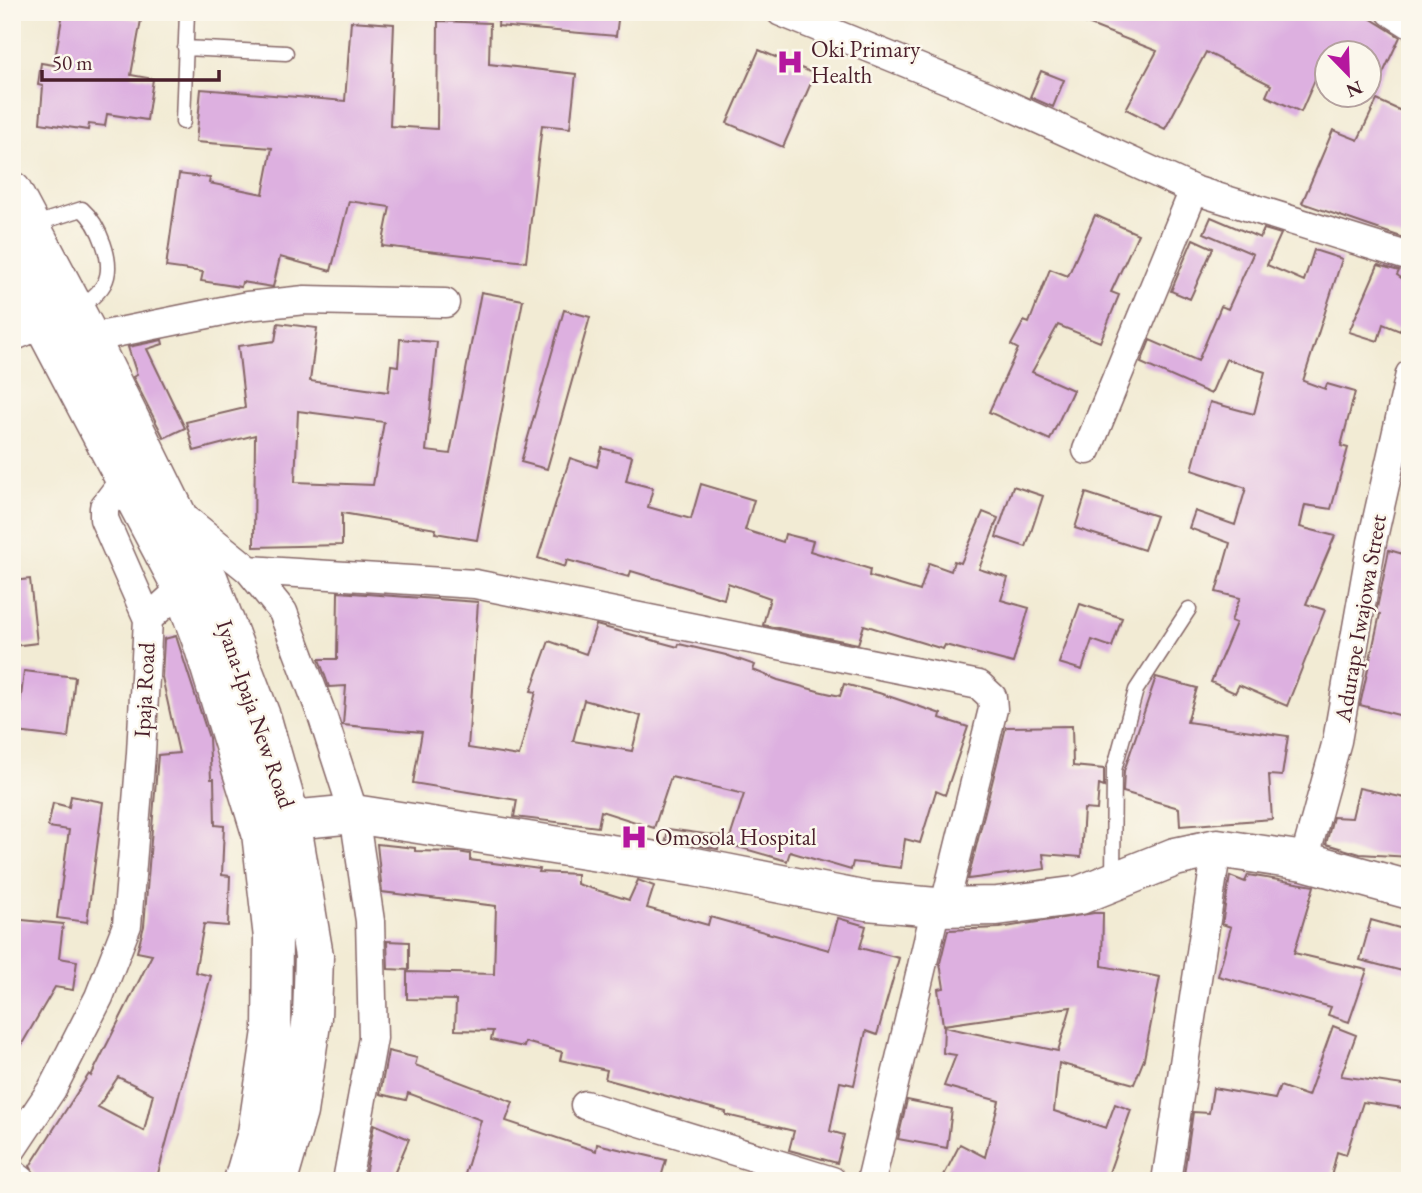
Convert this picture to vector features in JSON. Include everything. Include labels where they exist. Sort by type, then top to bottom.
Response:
[{"type":"main road","points":[[12,191],[31,226],[55,328],[125,479],[195,584]]},
{"type":"main road","points":[[12,258],[173,509],[195,584]]},
{"type":"main road","name":"Iyana-Ipaja New Road","points":[[195,584],[262,719],[292,820],[314,956],[312,1017],[298,1112],[278,1181]]},
{"type":"main road","name":"Iyana-Ipaja New Road","points":[[195,584],[203,645],[261,833],[273,938],[272,1031],[257,1133],[243,1181]]},
{"type":"main road","points":[[292,820],[354,814],[695,867],[867,901],[940,907],[997,906],[1080,895],[1113,879],[1175,857],[1217,848],[1304,861],[1410,890]]},
{"type":"street","points":[[781,12],[988,96],[1194,190],[1410,257]]},
{"type":"street","points":[[1391,12],[1410,24]]},
{"type":"street","points":[[1087,450],[1194,190]]},
{"type":"street","points":[[55,328],[305,300],[445,303]]},
{"type":"street","name":"Adurape Iwajowa Street","points":[[1304,861],[1337,741],[1372,542],[1410,374]]},
{"type":"street","points":[[125,479],[104,508],[104,519],[148,619]]},
{"type":"street","points":[[173,509],[249,570],[283,612],[323,718],[354,814],[370,921],[373,1038],[347,1181]]},
{"type":"street","points":[[249,570],[475,584],[979,685],[992,697],[993,709],[871,1181]]},
{"type":"street","name":"Ipaja Road","points":[[12,1149],[52,1089],[93,1009],[127,925],[141,753],[148,619],[195,584]]},
{"type":"street","points":[[1166,1181],[1217,848]]},
{"type":"street","points":[[585,1105],[832,1181]]},
{"type":"street","points":[[12,1173],[22,1181]]},
{"type":"lane","points":[[183,122],[187,12]]},
{"type":"lane","points":[[185,48],[286,53]]},
{"type":"lane","points":[[31,226],[82,209],[96,221],[109,268],[104,284],[55,328]]},
{"type":"lane","points":[[1113,879],[1114,770],[1136,690],[1189,609]]},
{"type":"building","points":[[63,12],[97,12],[141,20],[131,75],[153,79],[147,120],[107,114],[105,126],[89,124],[88,130],[40,123],[43,86],[38,85],[41,63],[54,65]]},
{"type":"building","points":[[499,12],[619,12],[616,36],[498,26]]},
{"type":"building","points":[[1057,12],[1360,12],[1400,37],[1384,71],[1384,38],[1314,38],[1314,82],[1301,112],[1266,96],[1271,85],[1206,52],[1165,129],[1126,109],[1157,51]]},
{"type":"building","points":[[351,21],[394,24],[390,126],[437,129],[438,21],[490,23],[489,64],[576,74],[570,128],[542,125],[526,262],[382,246],[390,207],[349,201],[331,271],[280,257],[273,287],[242,282],[241,287],[201,281],[203,272],[166,267],[179,174],[210,178],[209,183],[263,194],[272,148],[196,142],[201,89],[345,101]]},
{"type":"building","points":[[759,50],[815,74],[783,147],[727,123]]},
{"type":"building","points":[[1041,71],[1064,80],[1053,107],[1030,97]]},
{"type":"building","points":[[1384,103],[1410,115],[1410,240],[1302,203],[1333,130],[1358,140],[1373,108],[1384,108]]},
{"type":"building","points":[[1095,215],[1138,234],[1111,292],[1119,295],[1100,342],[1058,325],[1032,372],[1073,390],[1050,440],[989,412],[1018,349],[1011,345],[1024,321],[1029,323],[1050,269],[1068,276]]},
{"type":"building","points":[[1211,217],[1260,238],[1264,229],[1281,234],[1267,265],[1304,281],[1314,250],[1342,259],[1303,381],[1325,389],[1327,384],[1355,392],[1341,446],[1348,448],[1331,509],[1305,505],[1300,527],[1335,536],[1306,604],[1325,610],[1287,706],[1239,685],[1235,693],[1211,682],[1236,623],[1231,621],[1240,598],[1216,592],[1230,543],[1189,528],[1195,511],[1235,525],[1246,488],[1192,470],[1210,402],[1254,414],[1265,372],[1226,359],[1211,394],[1141,363],[1150,340],[1198,361],[1221,306],[1228,309],[1253,254],[1204,233]]},
{"type":"building","points":[[1193,239],[1213,248],[1190,299],[1171,291]]},
{"type":"building","points":[[1378,265],[1399,271],[1397,275],[1410,284],[1410,306],[1400,331],[1383,324],[1378,341],[1349,332]]},
{"type":"building","points":[[481,292],[523,300],[477,540],[435,533],[436,529],[342,513],[342,545],[254,547],[255,435],[194,451],[186,422],[245,408],[238,346],[275,341],[278,323],[317,328],[310,381],[388,392],[391,365],[398,366],[400,339],[437,342],[426,451],[450,454]],"holes":[[[298,411],[384,422],[373,485],[295,482]]]},
{"type":"building","points":[[564,310],[590,317],[547,469],[521,462]]},
{"type":"building","points":[[162,340],[163,344],[147,349],[185,428],[164,438],[133,377],[137,375],[128,347]]},
{"type":"building","points":[[602,448],[632,456],[626,481],[653,488],[648,507],[691,519],[701,484],[754,500],[745,530],[783,542],[785,534],[813,541],[810,551],[870,569],[869,576],[920,591],[929,563],[951,571],[954,561],[961,563],[983,512],[998,518],[979,569],[1008,578],[1001,600],[1029,608],[1013,663],[945,645],[943,649],[864,625],[858,644],[763,625],[770,598],[728,583],[724,599],[631,571],[629,577],[567,560],[565,567],[538,558],[570,458],[597,467]]},
{"type":"building","points":[[1013,486],[1043,496],[1026,547],[996,537]]},
{"type":"building","points":[[1086,493],[1156,516],[1144,550],[1075,528]]},
{"type":"building","points":[[1389,550],[1410,556],[1410,718],[1360,705],[1380,614],[1376,613]]},
{"type":"building","points":[[30,579],[37,643],[12,646],[12,581]]},
{"type":"building","points":[[338,592],[478,602],[468,748],[519,756],[536,692],[531,691],[549,641],[586,654],[596,625],[678,647],[679,644],[726,655],[755,665],[753,670],[778,680],[818,691],[840,696],[844,684],[879,693],[941,714],[940,718],[968,727],[945,795],[936,791],[920,843],[905,839],[901,868],[853,862],[851,870],[790,852],[787,861],[728,844],[744,794],[671,777],[654,828],[601,811],[598,827],[514,817],[517,800],[413,783],[422,732],[343,725],[346,686],[329,687],[319,659],[337,659]],"holes":[[[584,700],[641,716],[632,751],[573,741]]]},
{"type":"building","points":[[1080,604],[1122,618],[1112,647],[1092,640],[1082,670],[1059,663]]},
{"type":"building","points":[[176,636],[209,738],[211,779],[214,779],[215,825],[224,826],[222,875],[230,876],[228,926],[204,924],[195,972],[211,976],[156,1181],[38,1181],[30,1166],[89,1074],[91,1076],[152,955],[137,952],[144,926],[158,755],[179,753],[162,677],[164,639]],"holes":[[[118,1077],[153,1094],[144,1131],[98,1107]]]},
{"type":"building","points":[[24,671],[75,677],[68,738],[17,732]]},
{"type":"building","points":[[1156,677],[1197,688],[1187,722],[1288,736],[1282,776],[1269,775],[1272,819],[1180,826],[1179,808],[1123,792],[1124,771]]},
{"type":"building","points":[[1072,726],[1073,766],[1104,769],[1104,787],[1099,785],[1097,810],[1084,809],[1081,857],[1043,854],[1045,869],[968,879],[1006,727]]},
{"type":"building","points":[[1359,788],[1410,799],[1410,857],[1360,854],[1326,844],[1333,817],[1352,818]]},
{"type":"building","points":[[71,796],[103,802],[87,922],[57,918],[69,830],[48,827],[53,803],[69,807]]},
{"type":"building","points":[[668,829],[720,836],[718,849],[666,840]]},
{"type":"building","points":[[377,844],[415,848],[415,851],[458,852],[470,854],[470,860],[540,869],[539,872],[577,874],[577,884],[629,900],[638,880],[654,886],[647,908],[708,925],[710,917],[829,950],[838,918],[866,926],[860,948],[899,958],[877,1035],[866,1031],[854,1085],[840,1082],[830,1131],[844,1135],[837,1163],[789,1150],[794,1131],[726,1115],[726,1112],[605,1079],[607,1070],[560,1060],[562,1052],[525,1042],[524,1047],[491,1040],[493,1031],[455,1030],[456,1000],[407,999],[407,972],[494,974],[496,906],[382,892]]},
{"type":"building","points":[[1248,875],[1314,886],[1294,953],[1367,970],[1349,1022],[1328,1015],[1331,1007],[1218,976],[1231,927],[1222,924],[1230,876],[1245,882]]},
{"type":"building","points":[[1103,913],[1102,966],[1160,977],[1144,1059],[1134,1084],[1059,1063],[1054,1111],[1106,1128],[1115,1104],[1131,1110],[1106,1181],[986,1181],[969,1177],[967,1181],[941,1181],[960,1144],[985,1157],[999,1101],[944,1086],[956,1055],[943,1053],[944,1027],[1058,1051],[1071,1007],[943,1025],[938,989],[944,988],[940,963],[948,930],[1000,928]]},
{"type":"building","points":[[12,919],[63,924],[59,958],[77,961],[73,990],[55,987],[12,1061]]},
{"type":"building","points":[[1371,920],[1410,931],[1410,973],[1360,960]]},
{"type":"building","points":[[387,941],[409,942],[409,970],[388,969]]},
{"type":"building","points":[[1333,1026],[1356,1035],[1341,1076],[1410,1086],[1410,1109],[1363,1102],[1346,1155],[1337,1152],[1330,1181],[1183,1181],[1193,1112],[1209,1113],[1213,1088],[1275,1099],[1280,1086],[1308,1096]]},
{"type":"building","points":[[388,1051],[417,1058],[415,1065],[513,1102],[506,1121],[596,1151],[597,1144],[666,1160],[660,1181],[463,1181],[481,1120],[408,1093],[406,1100],[380,1094]]},
{"type":"building","points":[[907,1100],[952,1109],[947,1148],[898,1139]]},
{"type":"building","points":[[374,1124],[409,1139],[391,1181],[364,1181]]},
{"type":"place","name":"Oki Primary Health","points":[[790,62]]},
{"type":"place","name":"Omosola Hospital","points":[[634,837]]}]
